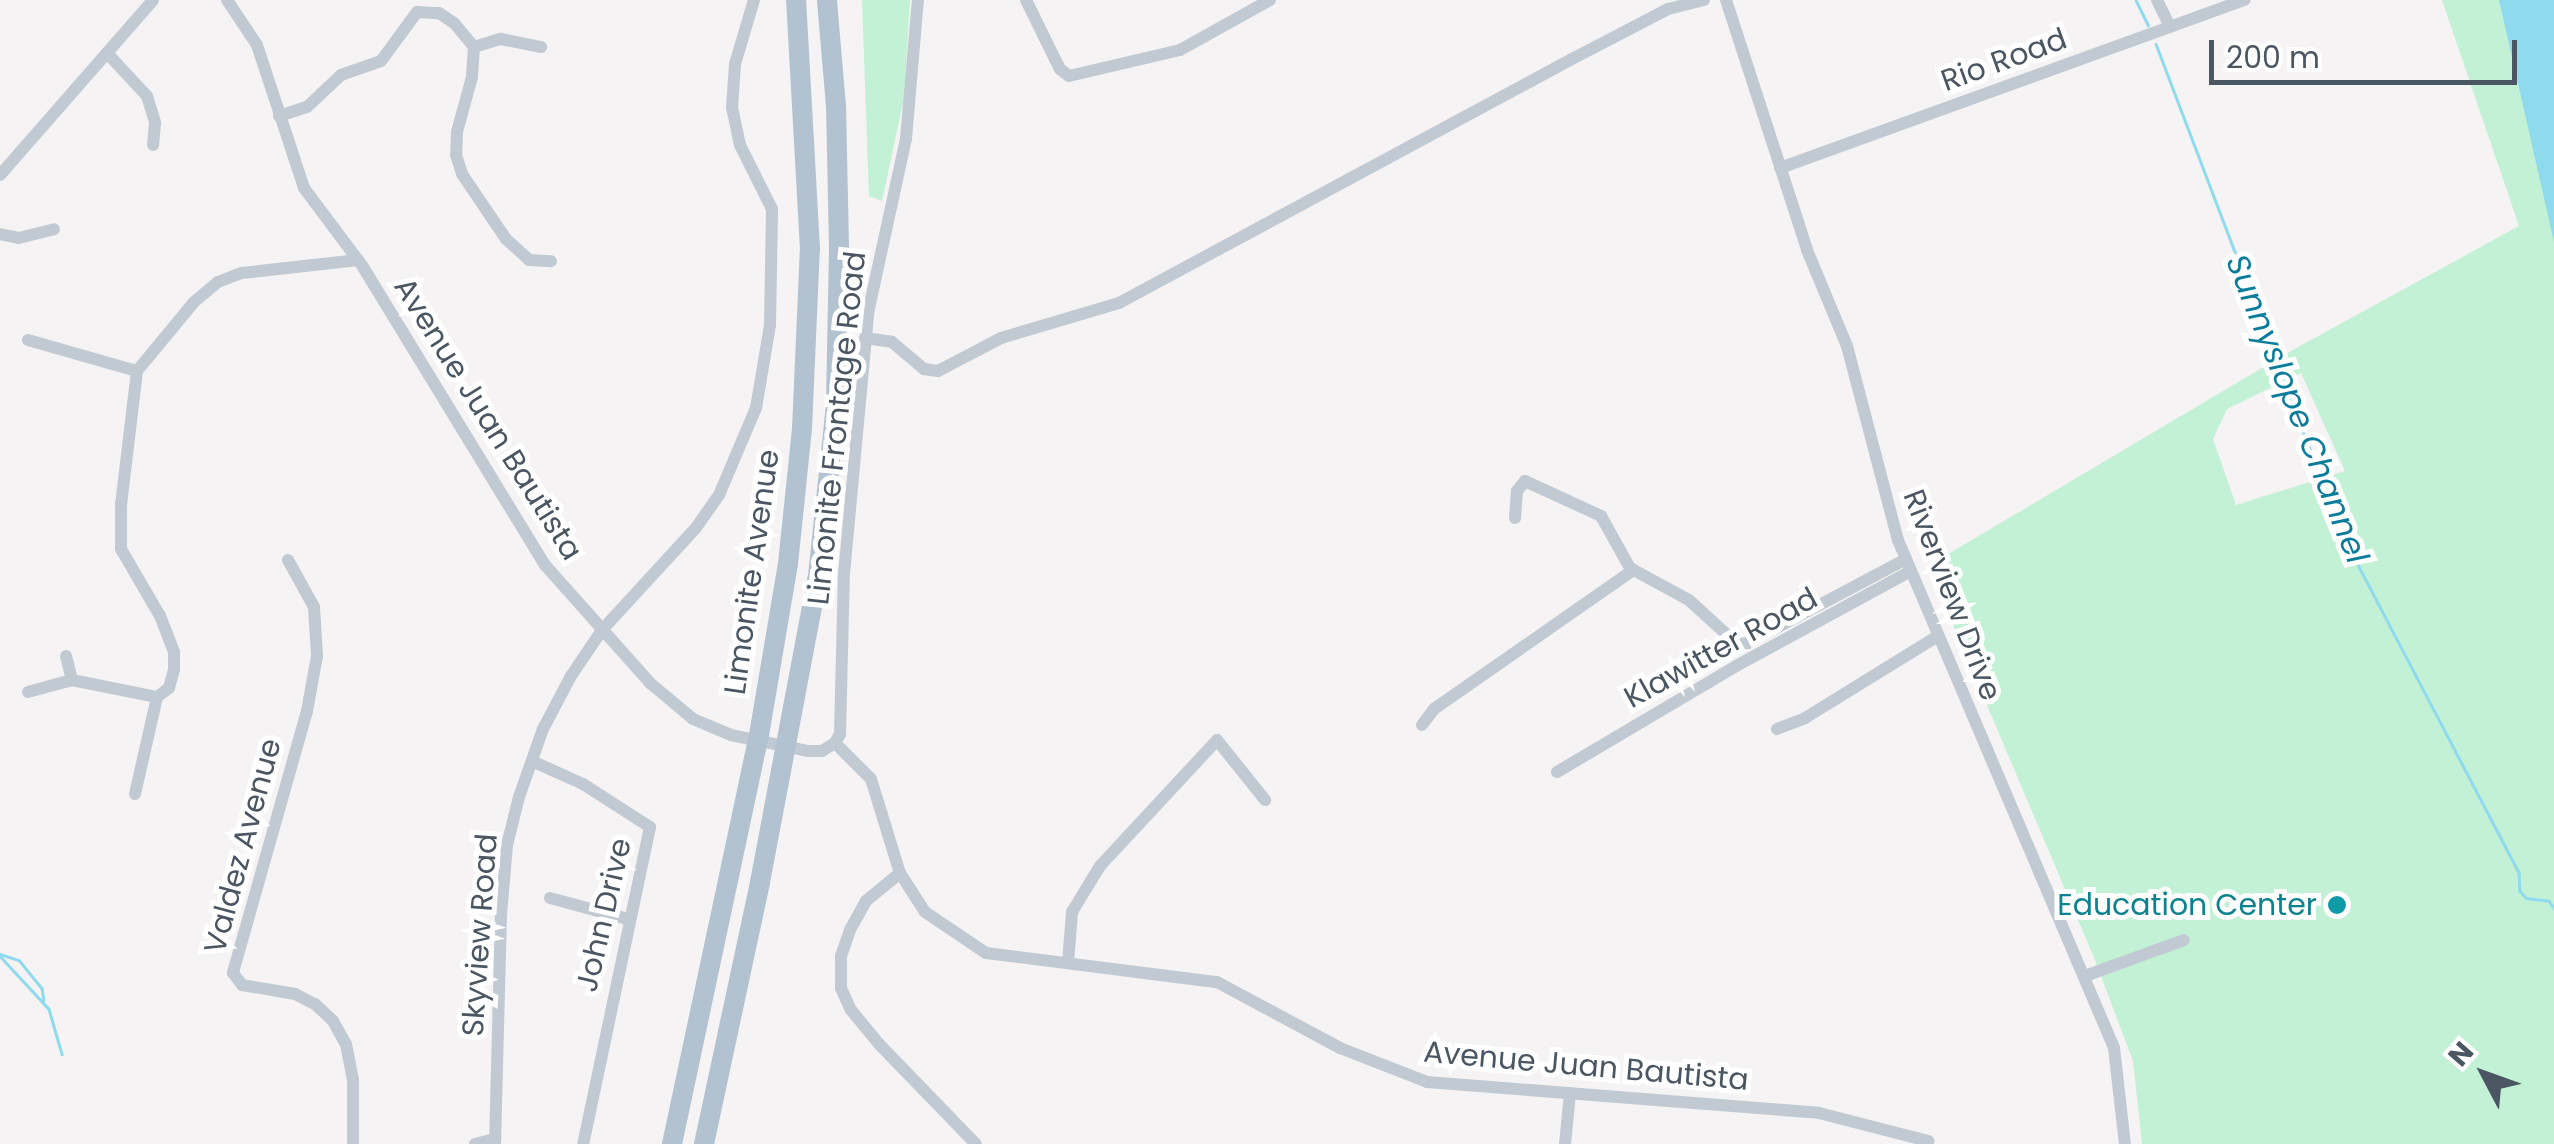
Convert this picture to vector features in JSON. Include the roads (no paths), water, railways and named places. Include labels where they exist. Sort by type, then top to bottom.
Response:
[{"type":"main road","name":"Limonite Avenue","points":[[672,1144],[784,602],[802,430],[810,231],[796,0]]},
{"type":"main road","name":"Limonite Avenue","points":[[704,1144],[788,744],[818,576],[836,404],[838,178],[827,0]]},
{"type":"street","points":[[0,175],[153,0]]},
{"type":"street","name":"Avenue Juan Bautista","points":[[227,0],[252,34],[304,188],[358,260],[517,525],[602,630],[679,711],[711,728],[758,740],[822,751],[834,744],[871,778],[900,873],[925,912],[986,953],[1218,982],[1340,1048],[1427,1082],[1820,1113],[1928,1141]]},
{"type":"street","name":"Skyview Road","points":[[495,1142],[507,845],[518,797],[556,702],[602,630],[668,561],[719,495],[756,408],[770,324],[772,209],[740,145],[732,108],[736,64],[754,0]]},
{"type":"street","name":"Limonite Frontage Road","points":[[834,744],[840,734],[844,574],[865,338],[880,244],[906,138],[918,0]]},
{"type":"street","points":[[1026,0],[1060,69],[1069,76],[1180,50],[1270,0]]},
{"type":"street","points":[[865,338],[892,342],[924,369],[938,371],[1001,338],[1118,303],[1572,59],[1668,10],[1704,0]]},
{"type":"street","name":"Riverview Drive","points":[[1726,0],[1807,250],[1847,346],[1908,565],[2114,1048],[2126,1144]]},
{"type":"street","points":[[2157,0],[2164,29]]},
{"type":"street","name":"Rio Road","points":[[1780,168],[2245,0]]},
{"type":"street","points":[[279,116],[307,107],[341,75],[381,61],[417,12],[439,13],[474,47],[472,77],[457,132],[459,164],[506,239],[529,260],[551,260]]},
{"type":"street","points":[[474,47],[502,39],[542,48]]},
{"type":"street","points":[[107,53],[147,96],[155,123],[153,145]]},
{"type":"street","points":[[0,234],[18,238],[54,229]]},
{"type":"street","points":[[135,794],[157,697],[169,688],[174,652],[146,588],[126,560],[120,534],[137,371],[194,302],[218,282],[242,272],[358,260]]},
{"type":"street","points":[[28,340],[137,371]]},
{"type":"street","points":[[1514,518],[1517,491],[1520,484],[1529,482],[1600,516],[1633,570],[1689,600],[1726,638],[1744,644],[1908,565]]},
{"type":"street","name":"Valdez Avenue","points":[[288,560],[314,607],[318,656],[307,711],[233,973],[242,985],[305,999],[334,1021],[346,1044],[353,1080],[354,1144]]},
{"type":"street","name":"Klawitter Road","points":[[1557,772],[1908,565]]},
{"type":"street","points":[[1422,725],[1434,709],[1633,570]]},
{"type":"street","points":[[1777,729],[1805,718],[1938,636]]},
{"type":"street","points":[[1744,644],[1751,658]]},
{"type":"street","points":[[66,656],[72,680]]},
{"type":"street","points":[[28,692],[72,680],[157,697]]},
{"type":"street","points":[[1068,963],[1072,912],[1100,866],[1217,740],[1265,800]]},
{"type":"street","name":"John Drive","points":[[534,762],[584,784],[650,827],[583,1144]]},
{"type":"street","points":[[900,873],[866,901],[850,930],[840,956],[841,988],[851,1010],[878,1044],[976,1144]]},
{"type":"street","points":[[550,898],[628,919]]},
{"type":"street","points":[[2085,976],[2184,940]]},
{"type":"street","points":[[1565,1144],[1570,1093]]},
{"type":"street","points":[[475,1144],[495,1142]]},
{"type":"water","points":[[2499,0],[2554,0],[2554,242]]},
{"type":"waterway","name":"Sunnyslope Channel","points":[[2136,0],[2148,25]]},
{"type":"waterway","name":"Sunnyslope Channel","points":[[2156,44],[2343,536],[2519,873],[2520,891],[2526,898],[2549,901],[2554,908]]},
{"type":"waterway","points":[[0,954],[19,960],[42,988],[44,1000]]},
{"type":"waterway","points":[[0,956],[49,1009],[62,1054]]},
{"type":"place","name":"Education Center","points":[[2337,905]]}]
